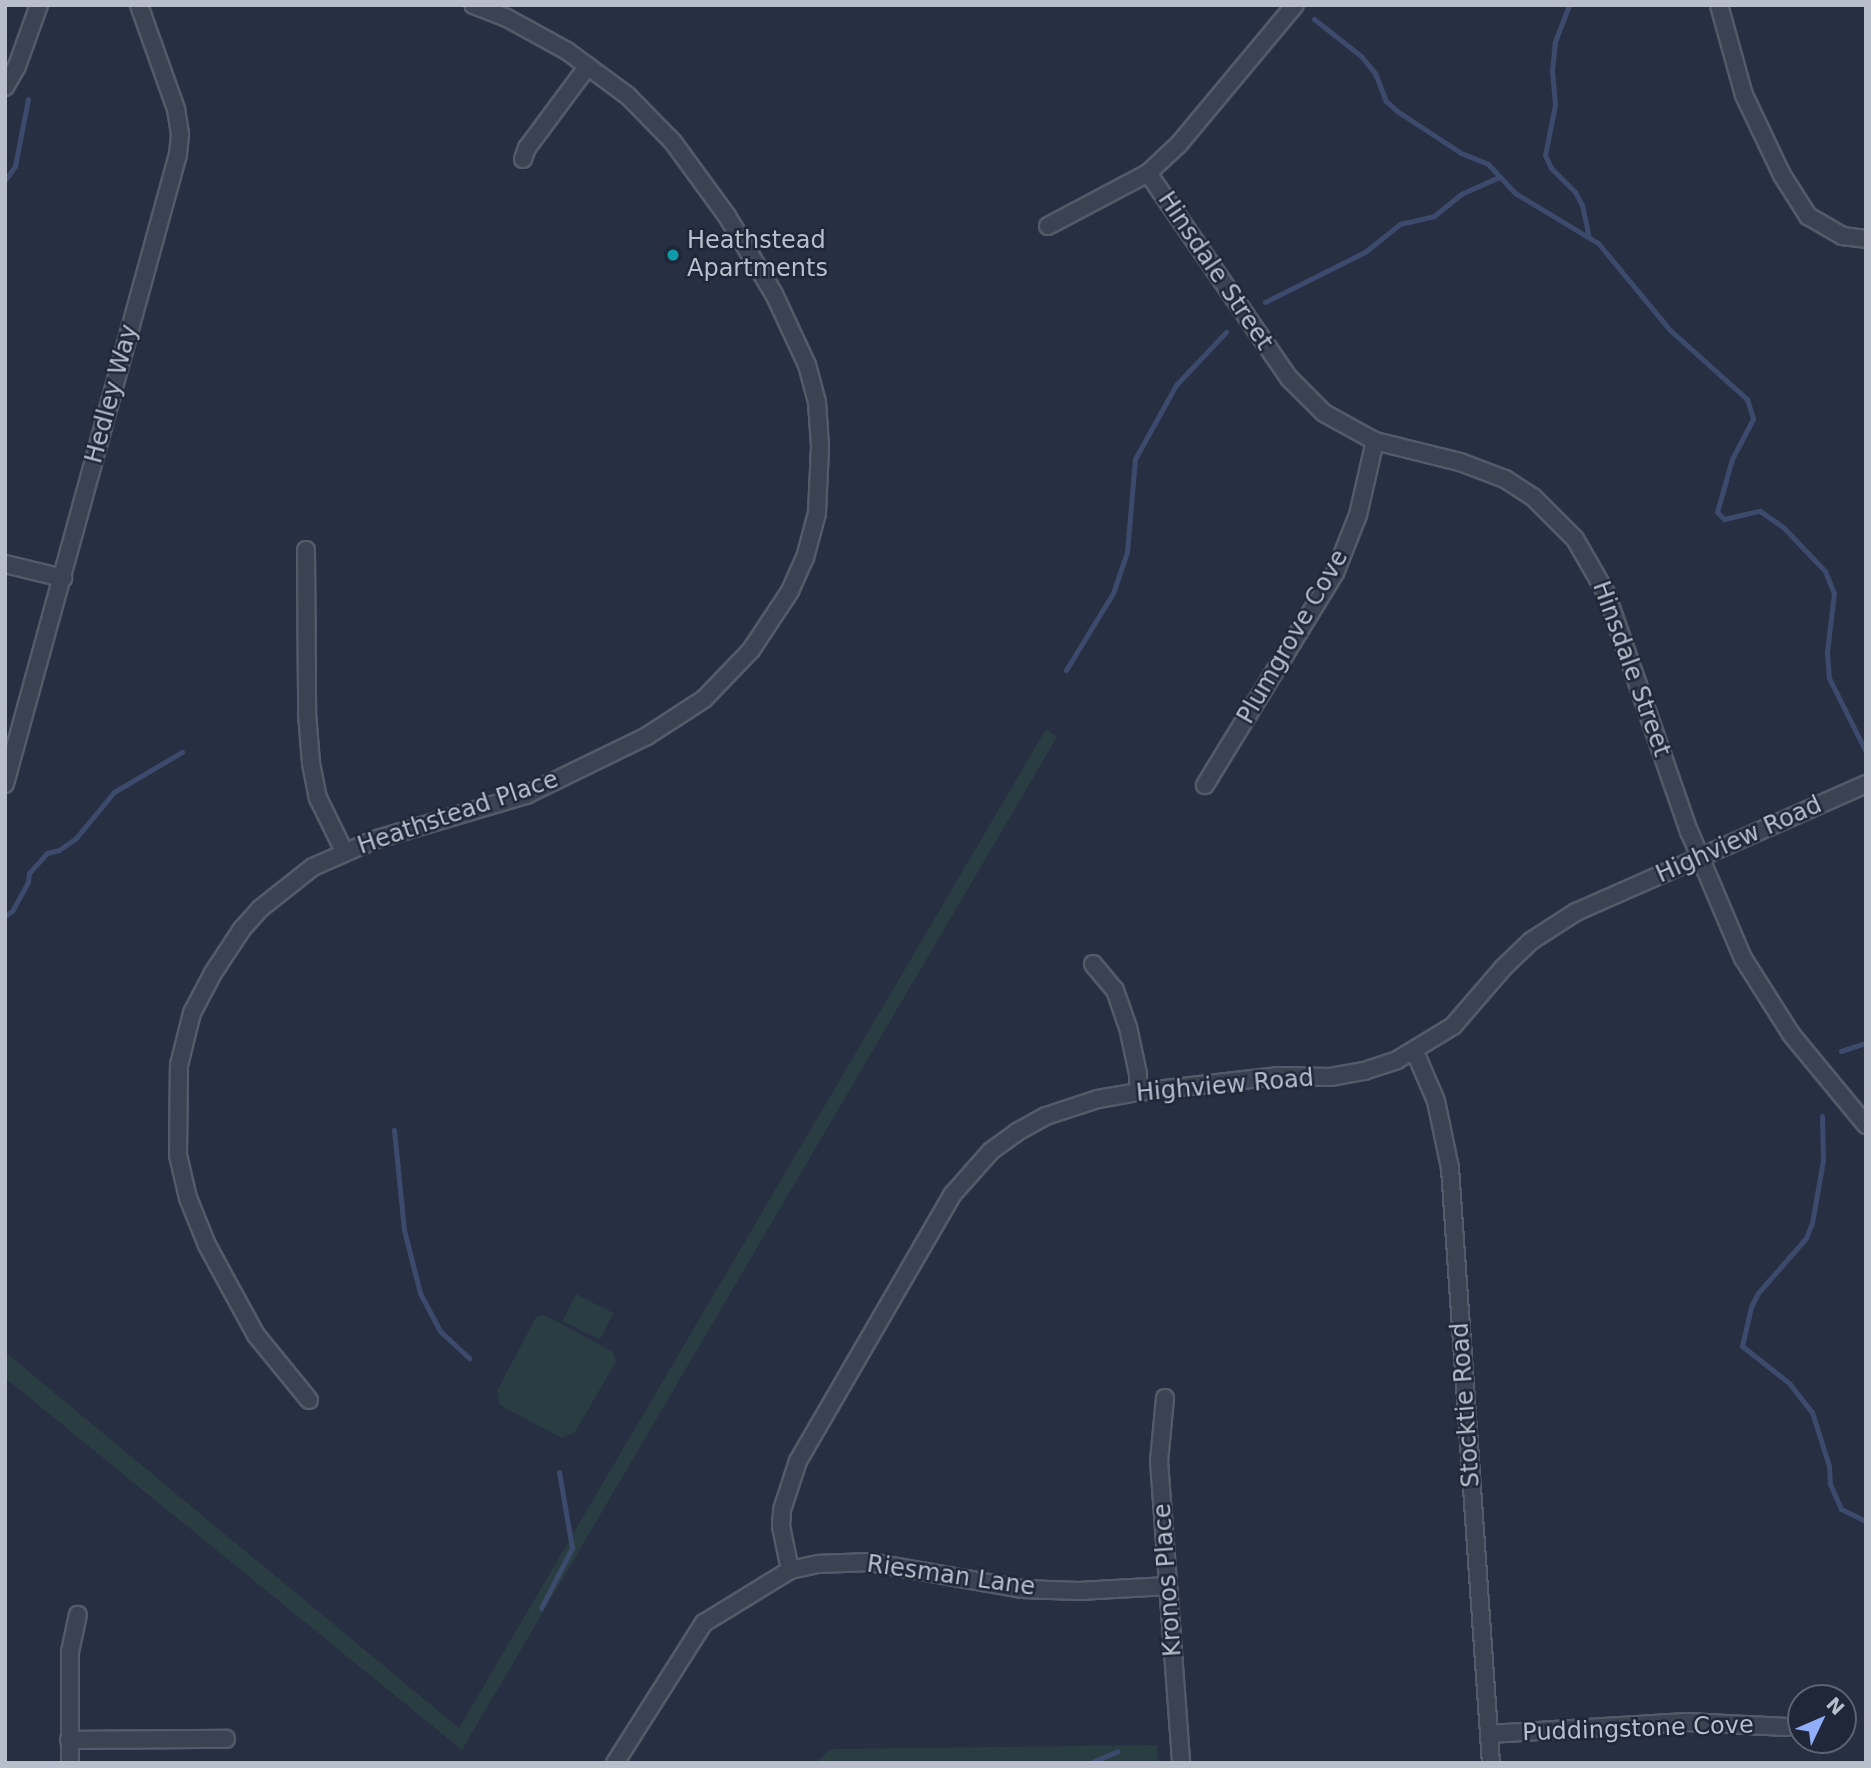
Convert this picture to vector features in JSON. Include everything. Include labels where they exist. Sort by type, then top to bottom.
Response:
[{"type":"street","points":[[5,87],[17,66],[39,5]]},
{"type":"street","name":"Hedley Way","points":[[5,784],[178,154],[180,134],[176,109],[139,5]]},
{"type":"street","name":"Heathstead Place","points":[[309,1400],[256,1335],[206,1245],[188,1198],[178,1155],[178,1065],[192,1013],[213,973],[242,929],[292,881],[344,851],[526,795],[682,716],[727,678],[751,650],[790,591],[805,558],[817,513],[820,446],[817,402],[799,343],[755,260],[690,163],[651,118],[588,66],[537,34],[473,5]]},
{"type":"street","points":[[1048,226],[1148,173],[1186,135],[1295,5]]},
{"type":"street","points":[[1719,5],[1744,95],[1782,175],[1808,216],[1842,236],[1866,239]]},
{"type":"street","points":[[523,159],[551,113],[588,66]]},
{"type":"street","name":"Hinsdale Street","points":[[1148,173],[1299,391],[1324,413],[1375,441],[1460,462],[1505,479],[1533,497],[1575,539],[1606,593],[1700,857],[1743,958],[1769,1002],[1866,1125]]},
{"type":"street","name":"Plumgrove Cove","points":[[1205,785],[1335,573],[1358,516],[1375,441]]},
{"type":"street","points":[[306,550],[307,713],[311,763],[318,798],[344,851]]},
{"type":"street","points":[[5,564],[62,578]]},
{"type":"street","name":"Highview Road","points":[[790,1570],[781,1527],[782,1510],[798,1461],[952,1195],[991,1151],[1027,1126],[1072,1107],[1138,1091],[1279,1076],[1330,1077],[1364,1071],[1415,1052],[1453,1026],[1503,968],[1545,931],[1576,912],[1866,784]]},
{"type":"street","points":[[1093,964],[1115,990],[1128,1027],[1138,1074],[1138,1091]]},
{"type":"street","name":"Stocktie Road","points":[[1415,1052],[1436,1101],[1450,1168],[1491,1763]]},
{"type":"street","name":"Kronos Place","points":[[1165,1398],[1159,1461],[1181,1763]]},
{"type":"street","name":"Riesman Lane","points":[[615,1763],[704,1623],[790,1570],[819,1564],[869,1562],[1022,1589],[1079,1591],[1168,1586]]},
{"type":"street","points":[[70,1763],[70,1652],[78,1615]]},
{"type":"street","name":"Puddingstone Cove","points":[[1489,1734],[1687,1722],[1787,1727]]},
{"type":"street","points":[[69,1740],[226,1739]]},
{"type":"shaded area","points":[[1046,729],[1057,737],[462,1750],[5,1378],[5,1352],[459,1728]]},
{"type":"shaded area","points":[[576,1294],[613,1313],[600,1340],[562,1321]]},
{"type":"shaded area","points":[[545,1315],[613,1352],[616,1362],[575,1432],[561,1438],[500,1405],[497,1391],[536,1317]]},
{"type":"shaded area","points":[[1157,1745],[1158,1763],[816,1763],[830,1749]]},
{"type":"waterway","points":[[1569,5],[1555,42],[1552,70],[1555,105],[1545,155],[1551,168],[1575,192],[1582,205],[1589,237]]},
{"type":"waterway","points":[[1314,19],[1361,56],[1375,73],[1386,101],[1397,111],[1461,153],[1488,164],[1515,193],[1598,243],[1670,330],[1747,399],[1753,419],[1732,459],[1717,512],[1724,519],[1760,511],[1784,528],[1825,571],[1834,593],[1827,652],[1829,678],[1866,752]]},
{"type":"waterway","points":[[5,180],[15,166],[28,99]]},
{"type":"waterway","points":[[1265,302],[1365,252],[1400,224],[1434,216],[1461,194],[1499,177]]},
{"type":"waterway","points":[[1066,670],[1113,593],[1127,552],[1135,459],[1176,385],[1226,332]]},
{"type":"waterway","points":[[5,916],[12,911],[28,882],[29,873],[47,853],[59,850],[76,838],[114,792],[182,752]]},
{"type":"waterway","points":[[1841,1051],[1866,1043]]},
{"type":"waterway","points":[[1822,1116],[1823,1160],[1812,1223],[1806,1238],[1758,1293],[1751,1307],[1742,1346],[1789,1383],[1812,1412],[1829,1466],[1830,1484],[1841,1509],[1866,1521]]},
{"type":"waterway","points":[[394,1130],[404,1230],[420,1293],[440,1331],[469,1358]]},
{"type":"waterway","points":[[541,1608],[572,1548],[559,1472]]},
{"type":"waterway","points":[[1090,1763],[1118,1751]]},
{"type":"place","name":"Heathstead Apartments","points":[[673,255]]}]
